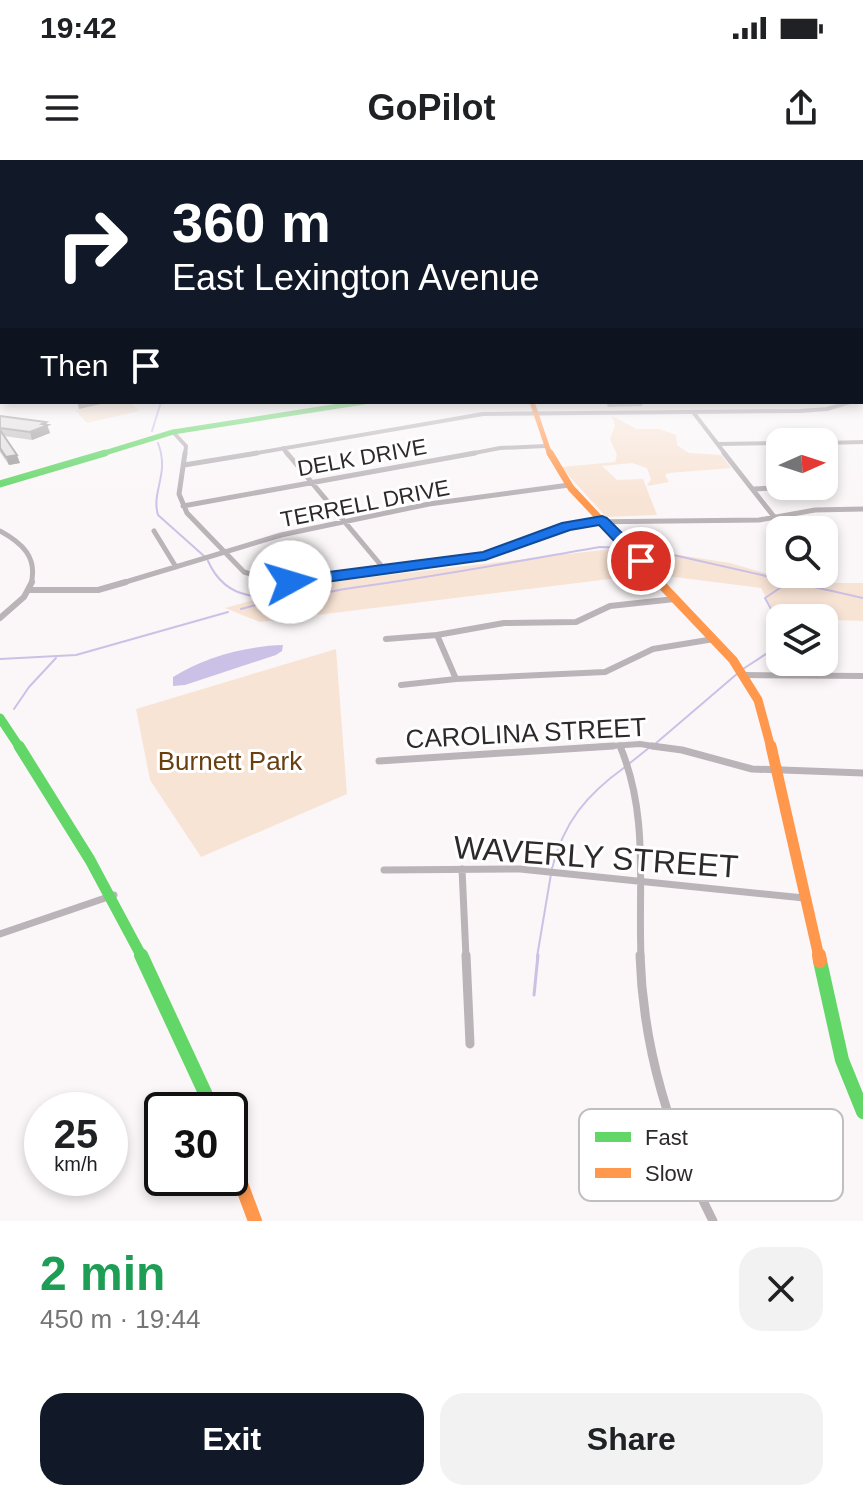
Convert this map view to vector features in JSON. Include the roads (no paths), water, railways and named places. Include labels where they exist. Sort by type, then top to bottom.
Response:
[{"type":"main road","points":[[0,484],[173,432],[351,404]]},
{"type":"main road","points":[[533,404],[546,446],[569,485],[714,639],[745,675],[758,700],[778,772],[842,1060],[863,1112]]},
{"type":"main road","points":[[0,718],[5,733],[115,895],[177,1020],[206,1092]]},
{"type":"main road","points":[[246,1196],[255,1221]]},
{"type":"street","points":[[184,465],[473,415],[814,411],[842,404]]},
{"type":"street","points":[[693,412],[774,516]]},
{"type":"street","points":[[173,432],[186,446],[179,489],[183,506],[244,572],[277,581],[307,581],[485,556],[567,526],[602,521],[766,518]]},
{"type":"street","points":[[838,443],[863,442]]},
{"type":"street","points":[[718,444],[766,443]]},
{"type":"street","name":"DELK DRIVE","points":[[183,506],[500,448],[546,446]]},
{"type":"street","points":[[283,448],[385,570]]},
{"type":"street","name":"TERRELL DRIVE","points":[[30,590],[98,590],[223,552],[345,521],[429,504],[569,485]]},
{"type":"street","points":[[754,489],[766,488]]},
{"type":"street","points":[[785,516],[815,510],[863,509]]},
{"type":"street","points":[[0,531],[30,554],[35,571],[30,590],[0,618]]},
{"type":"street","points":[[154,531],[176,567]]},
{"type":"street","points":[[386,639],[437,635],[504,623],[576,622],[610,606],[676,598]]},
{"type":"street","points":[[437,635],[456,679]]},
{"type":"street","points":[[401,685],[456,679],[605,672],[653,649],[714,639]]},
{"type":"street","points":[[745,675],[863,676]]},
{"type":"street","points":[[620,745],[639,793],[640,972],[652,1067],[665,1109]]},
{"type":"street","name":"CAROLINA STREET","points":[[379,761],[620,745],[664,746],[726,764],[778,772],[863,773]]},
{"type":"street","points":[[462,869],[470,1044]]},
{"type":"street","name":"WAVERLY STREET","points":[[384,870],[520,869],[804,898]]},
{"type":"street","points":[[0,934],[115,895]]},
{"type":"street","points":[[703,1201],[713,1221]]},
{"type":"waterway","points":[[152,431],[160,404]]},
{"type":"waterway","points":[[158,443],[162,464],[156,506],[158,515],[204,556]]},
{"type":"waterway","points":[[208,561],[219,579],[234,591],[275,598],[419,578],[600,547],[622,548]]},
{"type":"waterway","points":[[638,547],[863,598]]},
{"type":"waterway","points":[[743,669],[772,650],[779,624],[765,598],[780,588]]},
{"type":"waterway","points":[[241,609],[279,599]]},
{"type":"waterway","points":[[0,659],[76,655],[228,612]]},
{"type":"waterway","points":[[14,709],[29,687],[56,658]]},
{"type":"waterway","points":[[655,744],[738,673]]},
{"type":"waterway","points":[[630,763],[650,747]]},
{"type":"waterway","points":[[552,868],[563,837],[578,811],[599,788],[625,767]]},
{"type":"waterway","points":[[537,957],[551,874]]},
{"type":"waterway","points":[[534,995],[538,955]]},
{"type":"park label","name":"Burnett Park","points":[[230,761]]}]
